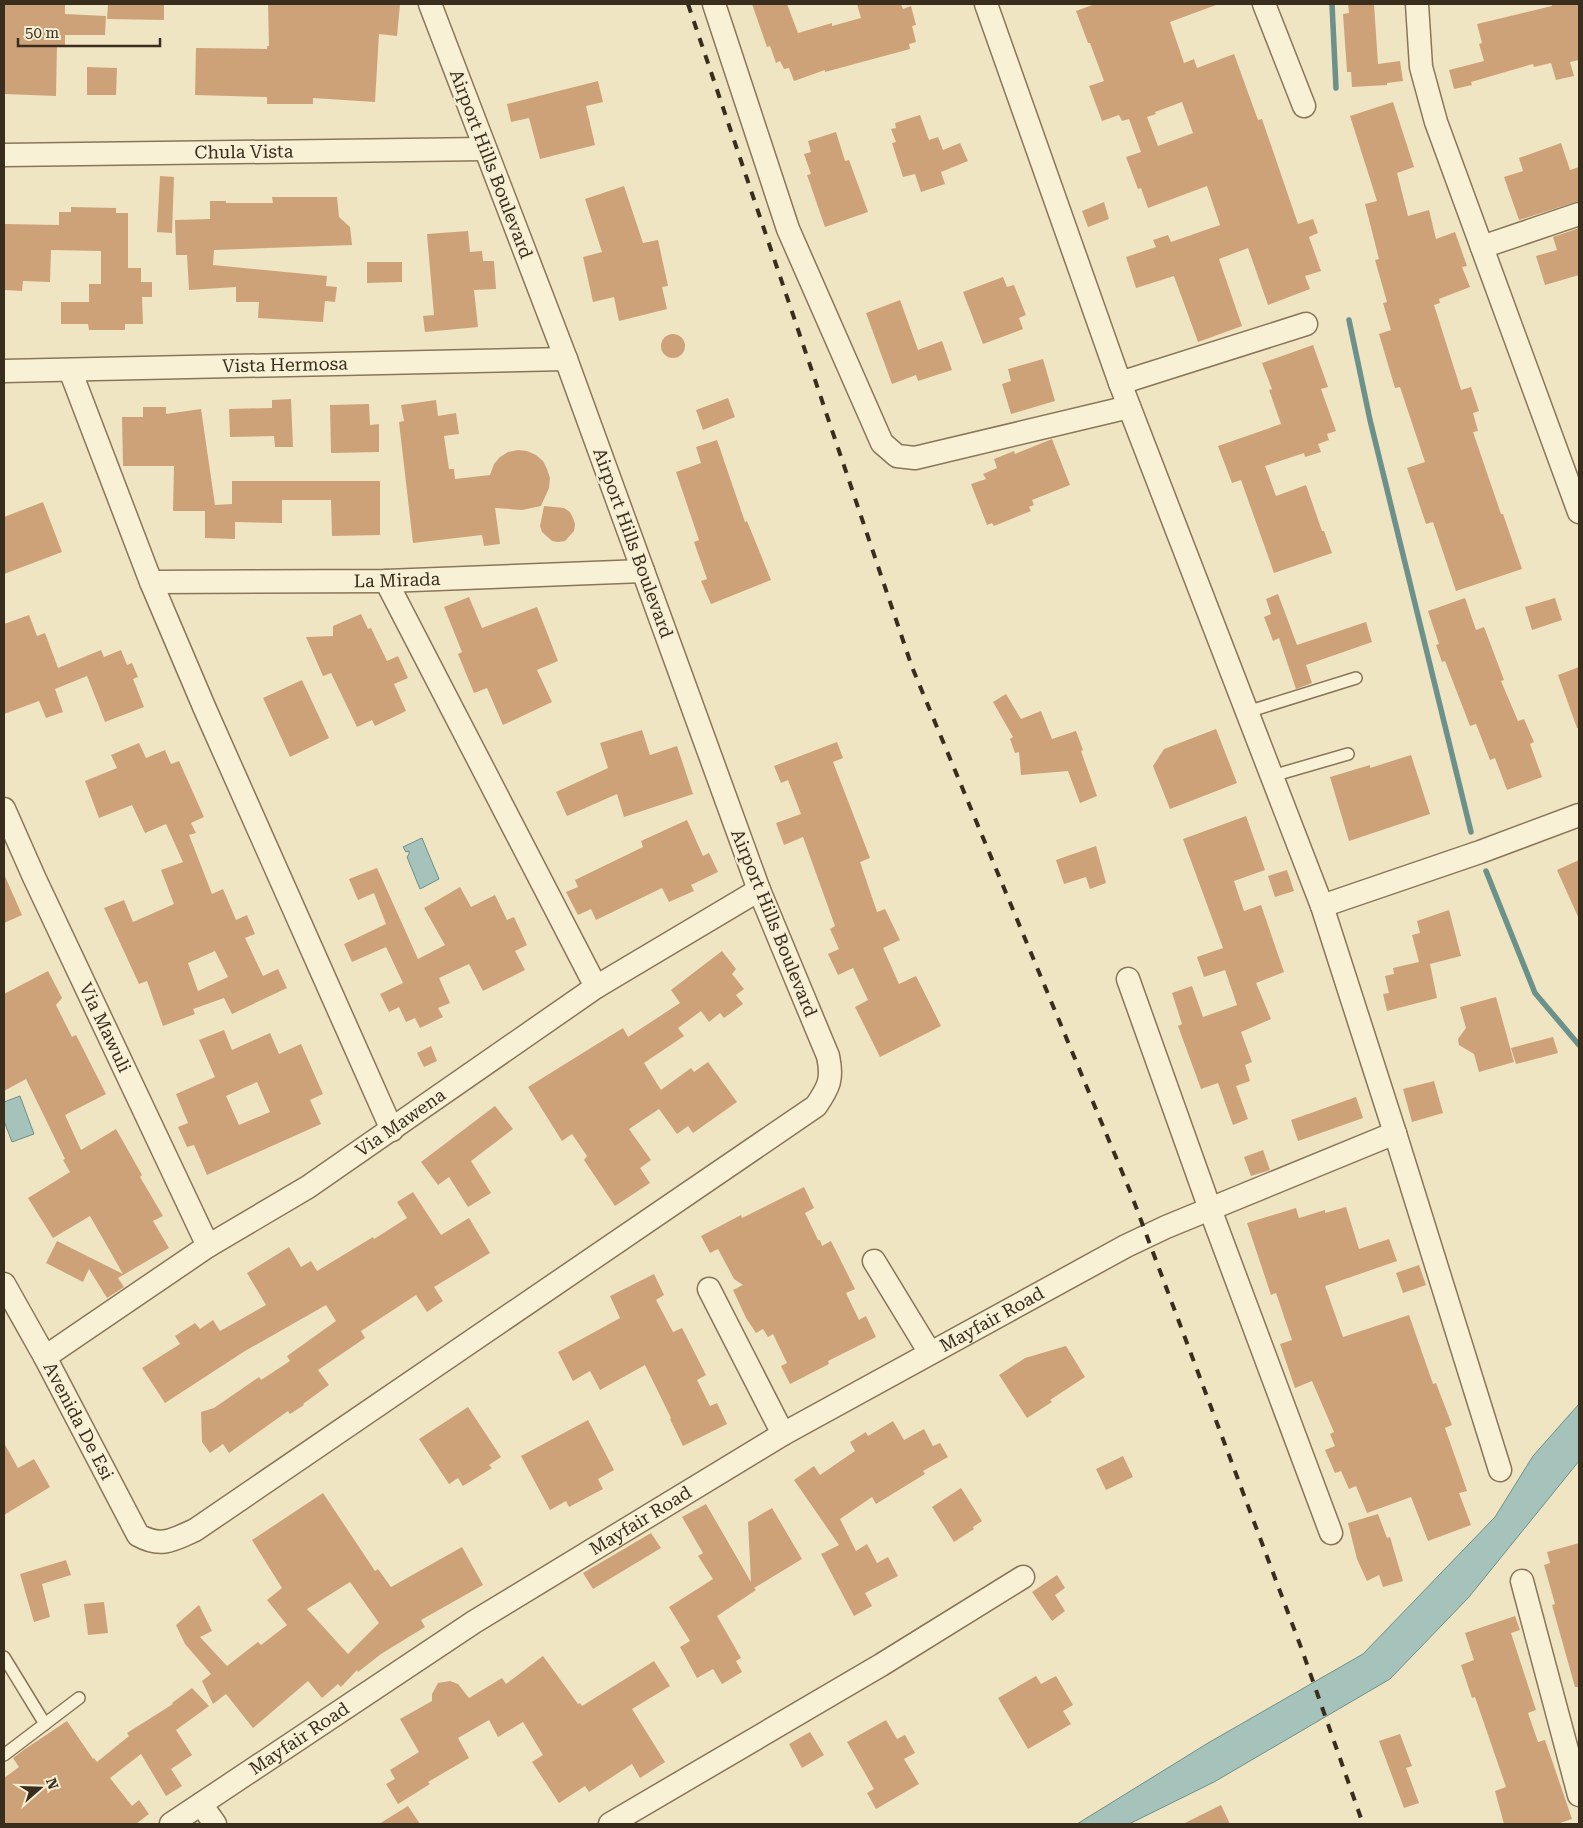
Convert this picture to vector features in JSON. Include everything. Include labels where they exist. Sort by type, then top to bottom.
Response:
[{"type":"street","name":"Airport Hills Boulevard","points":[[163,1542],[195,1530],[816,1106],[830,1083],[828,1056],[759,890],[566,359],[430,4]]},
{"type":"street","points":[[714,4],[788,229],[882,443],[897,456],[915,458],[1129,407]]},
{"type":"street","points":[[986,4],[1120,383],[1322,906],[1500,1470]]},
{"type":"street","points":[[1264,4],[1304,106]]},
{"type":"street","points":[[1416,4],[1421,67],[1436,122],[1579,512]]},
{"type":"street","name":"Chula Vista","points":[[4,155],[485,148]]},
{"type":"street","points":[[1482,247],[1579,214]]},
{"type":"street","points":[[1120,383],[1306,324]]},
{"type":"street","name":"Vista Hermosa","points":[[4,371],[566,359]]},
{"type":"street","points":[[70,370],[151,582],[205,709],[392,1130]]},
{"type":"street","name":"La Mirada","points":[[151,582],[386,581],[643,571]]},
{"type":"street","points":[[386,581],[596,987]]},
{"type":"street","name":"Via Mawuli","points":[[4,809],[38,886],[208,1246]]},
{"type":"street","points":[[1322,906],[1480,852],[1579,815]]},
{"type":"street","name":"Via Mawena","points":[[45,1357],[208,1246],[308,1187],[596,987],[759,890]]},
{"type":"street","points":[[1128,979],[1210,1209],[1331,1533]]},
{"type":"street","name":"Mayfair Road","points":[[171,1824],[474,1622],[783,1434],[1126,1246],[1210,1209],[1395,1133]]},
{"type":"street","points":[[874,1261],[930,1353]]},
{"type":"street","name":"Avenida De Esi","points":[[4,1284],[45,1357],[138,1535],[150,1542],[163,1542]]},
{"type":"street","points":[[709,1289],[783,1434]]},
{"type":"street","points":[[610,1824],[881,1665],[1023,1577]]},
{"type":"street","points":[[1522,1581],[1579,1795]]},
{"type":"street","points":[[201,1804],[215,1824]]},
{"type":"lane","points":[[1247,712],[1356,678]]},
{"type":"lane","points":[[1272,776],[1348,754]]},
{"type":"lane","points":[[4,1657],[45,1724]]},
{"type":"lane","points":[[4,1755],[79,1698]]},
{"type":"water","points":[[422,838],[439,879],[420,889],[407,857],[409,851],[406,852],[403,847]]},
{"type":"water","points":[[20,1096],[34,1134],[12,1142],[4,1121],[4,1102]]},
{"type":"water","points":[[1579,1404],[1579,1461],[1469,1597],[1390,1679],[1214,1782],[1129,1824],[1077,1824],[1208,1743],[1363,1654],[1495,1517],[1533,1456]]},
{"type":"building","points":[[4,4],[65,4],[65,14],[106,16],[105,35],[65,35],[65,45],[57,45],[56,96],[4,94]]},
{"type":"building","points":[[108,4],[164,4],[164,20],[107,19]]},
{"type":"building","points":[[268,4],[400,4],[397,36],[379,34],[375,102],[313,98],[313,104],[267,104],[267,97],[195,95],[196,48],[267,49],[267,46],[269,46]]},
{"type":"building","points":[[752,4],[787,4],[798,33],[832,23],[832,26],[861,18],[857,4],[901,4],[903,9],[911,6],[916,25],[912,26],[916,42],[909,44],[910,49],[825,72],[825,70],[794,81],[789,68],[784,69],[780,61],[776,63],[770,46],[767,47]]},
{"type":"building","points":[[1095,4],[1216,5],[1170,22],[1184,63],[1194,59],[1197,68],[1234,54],[1258,120],[1262,119],[1298,224],[1313,219],[1318,233],[1309,237],[1321,271],[1305,276],[1310,289],[1268,305],[1248,248],[1219,259],[1242,326],[1198,342],[1174,276],[1136,288],[1126,257],[1156,247],[1153,240],[1168,235],[1171,242],[1220,225],[1207,186],[1148,208],[1141,188],[1138,189],[1126,157],[1141,152],[1129,119],[1122,121],[1119,115],[1102,121],[1089,86],[1104,81],[1076,11]],"holes":[[[1182,102],[1193,133],[1158,146],[1147,117]]]},
{"type":"building","points":[[1348,4],[1374,4],[1378,64],[1400,61],[1403,81],[1387,83],[1387,85],[1352,87],[1351,72],[1347,72],[1343,14],[1349,13]]},
{"type":"building","points":[[1552,4],[1579,4],[1579,60],[1570,62],[1574,76],[1556,80],[1551,63],[1534,67],[1533,64],[1471,82],[1472,85],[1454,89],[1449,70],[1484,61],[1479,44],[1482,43],[1477,24],[1552,6]]},
{"type":"building","points":[[87,67],[117,68],[116,95],[87,95]]},
{"type":"building","points":[[598,81],[603,102],[586,106],[595,145],[540,159],[529,118],[511,122],[507,104]]},
{"type":"building","points":[[1393,102],[1414,167],[1397,173],[1408,216],[1429,210],[1436,239],[1455,232],[1467,266],[1462,267],[1470,287],[1439,299],[1440,303],[1434,305],[1461,390],[1471,387],[1479,411],[1473,413],[1478,431],[1473,432],[1522,569],[1456,591],[1433,522],[1426,524],[1407,468],[1425,462],[1400,387],[1395,388],[1379,334],[1391,330],[1383,303],[1387,302],[1375,260],[1379,259],[1365,204],[1377,201],[1350,116]]},
{"type":"building","points":[[920,115],[929,140],[938,137],[943,150],[960,143],[968,161],[941,172],[945,184],[921,192],[915,174],[903,177],[892,143],[896,142],[891,129],[896,128],[895,123]]},
{"type":"building","points":[[836,132],[845,161],[849,160],[868,212],[825,227],[807,175],[811,174],[804,154],[811,152],[808,141]]},
{"type":"building","points":[[1561,143],[1570,170],[1579,167],[1579,201],[1519,220],[1504,177],[1523,171],[1519,158]]},
{"type":"building","points":[[160,176],[174,177],[172,233],[157,232]]},
{"type":"building","points":[[624,186],[643,243],[658,240],[668,286],[662,287],[667,309],[619,321],[614,297],[593,302],[583,257],[602,252],[585,199]]},
{"type":"building","points":[[272,197],[337,197],[339,217],[350,227],[352,245],[214,250],[213,265],[327,276],[326,286],[337,287],[335,302],[325,301],[323,322],[258,318],[259,302],[236,302],[236,287],[189,290],[187,255],[176,255],[175,220],[210,219],[210,201],[273,203]]},
{"type":"building","points":[[1104,202],[1109,219],[1088,227],[1082,211]]},
{"type":"building","points":[[71,207],[116,208],[116,213],[128,213],[128,268],[141,268],[141,282],[152,282],[152,297],[142,297],[143,324],[125,324],[125,330],[89,330],[88,324],[61,324],[61,302],[89,302],[89,284],[101,284],[101,251],[51,250],[50,282],[23,281],[22,291],[4,290],[4,224],[59,225],[59,212],[71,212]]},
{"type":"building","points":[[1579,228],[1579,275],[1545,285],[1536,256],[1557,250],[1553,237]]},
{"type":"building","points":[[468,231],[470,252],[482,251],[483,261],[494,261],[496,289],[474,290],[478,327],[425,332],[423,316],[434,315],[427,234]]},
{"type":"building","points":[[367,262],[402,262],[402,282],[367,283]]},
{"type":"building","points":[[1003,277],[1007,287],[1014,285],[1026,315],[1019,318],[1023,329],[983,344],[963,292]]},
{"type":"building","points":[[900,300],[918,350],[942,341],[952,370],[918,381],[916,375],[892,384],[866,313]]},
{"type":"building","points":[[673,334],[678,335],[684,341],[684,351],[678,357],[673,358],[668,357],[662,351],[661,346],[662,341],[668,335]]},
{"type":"building","points":[[1313,345],[1328,387],[1321,389],[1336,431],[1327,434],[1329,440],[1318,444],[1321,452],[1305,457],[1304,453],[1265,466],[1276,496],[1306,485],[1332,553],[1274,573],[1241,480],[1232,483],[1218,446],[1281,424],[1269,390],[1272,389],[1262,363]]},
{"type":"building","points":[[1043,359],[1055,401],[1011,414],[1002,384],[1011,381],[1008,369]]},
{"type":"building","points":[[728,398],[735,417],[703,430],[696,410]]},
{"type":"building","points":[[291,399],[293,447],[275,447],[274,436],[230,437],[229,409],[272,408],[272,400]]},
{"type":"building","points":[[436,400],[438,416],[456,413],[459,434],[444,436],[449,469],[454,469],[455,479],[490,475],[494,464],[500,457],[508,452],[518,450],[536,455],[543,461],[547,469],[550,478],[549,488],[541,506],[522,510],[495,508],[500,544],[484,546],[482,535],[413,543],[399,422],[404,421],[401,405]]},
{"type":"building","points":[[369,404],[370,425],[379,424],[379,452],[331,453],[330,405]]},
{"type":"building","points":[[143,407],[166,407],[166,414],[201,409],[215,505],[232,504],[232,481],[380,481],[380,535],[332,536],[331,500],[282,500],[282,523],[235,522],[235,539],[205,538],[205,511],[173,511],[174,466],[123,466],[122,417],[143,417]]},
{"type":"building","points":[[1052,439],[1070,485],[1032,500],[1034,505],[1029,507],[1031,511],[994,526],[992,523],[987,525],[971,484],[986,479],[983,474],[997,468],[994,459],[1014,451],[1015,454]]},
{"type":"building","points":[[717,440],[745,522],[747,521],[771,580],[711,604],[701,581],[707,579],[694,542],[699,540],[676,472],[701,463],[696,447]]},
{"type":"building","points":[[43,502],[62,552],[4,574],[4,517]]},
{"type":"building","points":[[544,506],[564,508],[570,512],[575,524],[574,531],[565,541],[552,541],[542,532],[540,526]]},
{"type":"building","points":[[1278,594],[1297,645],[1366,622],[1372,642],[1306,665],[1312,683],[1296,689],[1279,638],[1273,641],[1264,617],[1271,614],[1266,599]]},
{"type":"building","points":[[469,597],[482,628],[537,607],[558,661],[537,670],[552,702],[503,725],[487,688],[474,693],[458,654],[462,652],[444,607]]},
{"type":"building","points":[[1465,598],[1476,630],[1484,627],[1504,680],[1501,681],[1518,721],[1524,719],[1534,742],[1530,744],[1542,777],[1507,790],[1495,758],[1490,760],[1476,724],[1470,726],[1445,661],[1442,662],[1436,645],[1439,644],[1428,611]]},
{"type":"building","points":[[1555,598],[1562,620],[1532,630],[1525,607]]},
{"type":"building","points":[[361,614],[368,629],[371,628],[387,661],[398,656],[408,678],[394,684],[406,711],[375,726],[372,720],[357,727],[331,673],[323,676],[306,637],[333,636],[333,626]]},
{"type":"building","points":[[29,615],[37,636],[45,633],[58,668],[101,650],[104,657],[121,650],[127,665],[132,663],[138,677],[133,679],[144,707],[105,722],[87,676],[55,689],[63,712],[46,718],[39,701],[4,714],[4,624]]},
{"type":"building","points":[[1579,667],[1579,728],[1577,728],[1558,675]]},
{"type":"building","points":[[302,680],[329,738],[290,757],[263,698]]},
{"type":"building","points":[[1006,694],[1021,719],[1041,711],[1052,739],[1076,731],[1097,796],[1080,803],[1068,771],[1021,775],[1019,752],[1015,753],[1010,739],[1013,737],[993,702]]},
{"type":"building","points":[[1216,729],[1237,783],[1170,809],[1153,766],[1164,749]]},
{"type":"building","points":[[642,730],[650,755],[677,746],[693,794],[624,817],[617,794],[567,816],[556,792],[608,768],[600,743]]},
{"type":"building","points":[[837,742],[843,758],[833,762],[870,858],[860,862],[877,912],[885,909],[900,940],[883,948],[899,984],[916,976],[941,1026],[880,1057],[855,1007],[868,1000],[853,968],[838,975],[828,954],[839,949],[830,929],[835,926],[803,837],[784,845],[776,823],[801,814],[788,780],[781,783],[774,766]]},
{"type":"building","points":[[139,743],[146,758],[165,750],[171,764],[179,761],[204,817],[191,823],[196,833],[189,835],[212,894],[223,889],[236,920],[247,915],[255,934],[245,938],[263,976],[278,969],[287,988],[232,1014],[224,998],[193,1009],[195,1014],[163,1026],[147,981],[139,984],[104,908],[124,900],[133,922],[174,904],[161,870],[183,862],[166,824],[145,833],[132,805],[99,818],[85,781],[117,768],[111,755]],"holes":[[[215,951],[228,977],[198,991],[188,963]]]},
{"type":"building","points":[[1411,755],[1430,814],[1349,841],[1330,777],[1370,765],[1370,768]]},
{"type":"building","points":[[1246,816],[1265,870],[1234,881],[1244,911],[1261,905],[1284,972],[1256,983],[1271,1019],[1241,1032],[1252,1062],[1245,1065],[1250,1081],[1236,1086],[1248,1119],[1233,1125],[1218,1083],[1201,1089],[1178,1026],[1182,1024],[1172,993],[1192,986],[1203,1017],[1237,1005],[1225,970],[1204,977],[1197,957],[1223,948],[1183,839]]},
{"type":"building","points":[[687,820],[703,856],[709,853],[718,872],[691,885],[694,891],[669,902],[662,888],[596,920],[591,909],[578,915],[566,892],[578,887],[575,880],[643,847],[641,841]]},
{"type":"building","points":[[1096,846],[1106,883],[1090,889],[1086,877],[1064,884],[1056,860]]},
{"type":"building","points":[[1579,860],[1579,919],[1557,870]]},
{"type":"building","points":[[377,868],[418,959],[445,945],[424,908],[460,887],[471,907],[495,895],[507,920],[514,917],[527,945],[515,951],[525,970],[483,991],[469,964],[439,978],[450,1003],[438,1008],[443,1017],[420,1028],[415,1018],[406,1022],[399,1007],[389,1012],[380,994],[403,983],[386,947],[352,962],[344,944],[386,924],[374,893],[358,900],[349,879]]},
{"type":"building","points":[[1287,870],[1294,891],[1275,897],[1268,876]]},
{"type":"building","points":[[4,874],[22,915],[4,923]]},
{"type":"building","points":[[1449,910],[1461,956],[1430,964],[1437,998],[1387,1011],[1383,994],[1389,993],[1385,976],[1394,974],[1393,968],[1419,962],[1412,935],[1420,933],[1417,921]]},
{"type":"building","points":[[722,951],[736,969],[732,974],[744,989],[736,995],[743,1004],[724,1018],[720,1013],[709,1022],[701,1011],[678,1028],[684,1036],[644,1063],[661,1090],[691,1068],[694,1072],[708,1062],[737,1102],[693,1133],[688,1126],[677,1134],[659,1109],[629,1129],[651,1160],[640,1168],[650,1183],[615,1206],[584,1160],[587,1156],[572,1134],[562,1141],[528,1087],[623,1028],[628,1037],[680,1003],[671,990]]},
{"type":"building","points":[[48,971],[62,998],[56,1005],[72,1037],[76,1035],[106,1094],[65,1115],[81,1150],[116,1129],[142,1175],[140,1177],[163,1216],[153,1221],[169,1248],[118,1278],[124,1287],[107,1298],[89,1269],[83,1282],[46,1263],[57,1241],[123,1274],[90,1216],[53,1238],[28,1198],[70,1172],[26,1079],[4,1091],[4,994]]},
{"type":"building","points":[[1496,997],[1514,1062],[1479,1072],[1474,1054],[1459,1045],[1458,1039],[1466,1028],[1460,1007]]},
{"type":"building","points":[[224,1030],[232,1050],[270,1033],[279,1054],[301,1044],[323,1094],[310,1100],[321,1124],[207,1175],[194,1145],[187,1147],[178,1127],[188,1123],[176,1094],[215,1077],[199,1040]],"holes":[[[257,1082],[270,1112],[239,1125],[226,1096]]]},
{"type":"building","points":[[1553,1037],[1558,1053],[1516,1064],[1511,1048]]},
{"type":"building","points":[[431,1046],[437,1061],[424,1067],[417,1053]]},
{"type":"building","points":[[1434,1081],[1443,1113],[1412,1122],[1403,1089]]},
{"type":"building","points":[[1356,1097],[1363,1118],[1298,1141],[1291,1120]]},
{"type":"building","points":[[495,1106],[513,1129],[471,1161],[491,1193],[468,1207],[449,1177],[438,1185],[421,1162]]},
{"type":"building","points":[[1263,1150],[1270,1170],[1251,1176],[1244,1157]]},
{"type":"building","points":[[804,1187],[814,1208],[805,1213],[822,1246],[831,1241],[855,1289],[846,1293],[859,1320],[866,1316],[876,1337],[828,1361],[829,1364],[790,1384],[781,1366],[787,1363],[773,1334],[768,1337],[763,1329],[756,1333],[746,1318],[733,1290],[743,1285],[734,1279],[718,1249],[710,1253],[701,1236],[741,1215],[742,1218]]},
{"type":"building","points":[[413,1192],[441,1235],[469,1218],[490,1253],[434,1287],[443,1301],[427,1312],[416,1295],[361,1331],[365,1338],[318,1370],[329,1385],[304,1405],[290,1414],[288,1411],[229,1453],[223,1444],[210,1453],[202,1442],[201,1412],[214,1408],[259,1377],[261,1380],[290,1361],[287,1356],[336,1321],[326,1305],[245,1351],[165,1403],[142,1368],[180,1344],[175,1336],[195,1323],[200,1329],[213,1320],[220,1331],[266,1305],[247,1273],[289,1247],[301,1267],[311,1261],[317,1271],[407,1218],[397,1202]]},
{"type":"building","points":[[1346,1207],[1359,1249],[1389,1239],[1397,1261],[1325,1286],[1343,1337],[1409,1315],[1433,1384],[1436,1383],[1452,1425],[1445,1428],[1467,1491],[1459,1493],[1471,1525],[1428,1541],[1411,1497],[1367,1513],[1356,1486],[1349,1489],[1341,1471],[1335,1473],[1325,1450],[1335,1446],[1330,1434],[1334,1432],[1312,1381],[1295,1388],[1280,1344],[1292,1340],[1276,1293],[1271,1295],[1247,1223],[1296,1208],[1299,1218],[1325,1210],[1325,1213]]},
{"type":"building","points":[[1419,1265],[1426,1285],[1403,1293],[1396,1273]]},
{"type":"building","points":[[654,1274],[664,1295],[656,1300],[673,1332],[682,1328],[706,1375],[697,1380],[710,1406],[717,1403],[727,1424],[683,1446],[645,1365],[600,1390],[590,1371],[573,1381],[558,1352],[620,1318],[610,1296]]},
{"type":"building","points":[[1066,1346],[1085,1377],[1027,1418],[999,1375],[1025,1358]]},
{"type":"building","points":[[468,1407],[501,1457],[489,1465],[492,1468],[463,1486],[458,1478],[449,1484],[419,1439]]},
{"type":"building","points":[[588,1420],[614,1470],[598,1479],[603,1489],[569,1507],[566,1501],[550,1510],[521,1456]]},
{"type":"building","points":[[893,1421],[904,1440],[924,1429],[933,1446],[940,1443],[948,1457],[923,1471],[925,1474],[876,1504],[872,1497],[840,1519],[856,1551],[867,1544],[877,1563],[888,1557],[898,1576],[865,1593],[872,1606],[854,1616],[821,1554],[839,1545],[794,1480],[814,1466],[820,1475],[855,1451],[850,1442],[866,1432],[868,1436]]},
{"type":"building","points":[[4,1443],[18,1468],[34,1459],[50,1487],[4,1515]]},
{"type":"building","points":[[1123,1456],[1133,1477],[1106,1490],[1096,1469]]},
{"type":"building","points":[[961,1488],[982,1521],[973,1527],[974,1529],[954,1542],[932,1507]]},
{"type":"building","points":[[323,1493],[375,1571],[378,1569],[391,1587],[462,1547],[483,1585],[421,1620],[425,1627],[381,1654],[358,1672],[357,1670],[341,1687],[338,1684],[322,1698],[308,1681],[253,1728],[226,1694],[213,1704],[202,1681],[211,1674],[185,1644],[176,1625],[199,1605],[212,1631],[200,1637],[227,1666],[258,1642],[261,1645],[287,1625],[267,1600],[282,1588],[252,1540]],"holes":[[[350,1582],[379,1623],[348,1654],[307,1609]]]},
{"type":"building","points":[[706,1504],[751,1582],[748,1522],[772,1508],[802,1559],[754,1588],[756,1590],[717,1616],[741,1658],[736,1661],[742,1672],[722,1684],[713,1669],[697,1678],[680,1647],[690,1641],[669,1607],[713,1579],[698,1556],[703,1553],[682,1517]]},
{"type":"building","points":[[1378,1514],[1387,1538],[1390,1537],[1403,1581],[1383,1587],[1379,1575],[1367,1581],[1357,1559],[1348,1523]]},
{"type":"building","points":[[651,1533],[661,1548],[593,1589],[583,1573]]},
{"type":"building","points":[[1579,1543],[1579,1687],[1575,1687],[1552,1605],[1555,1604],[1544,1565],[1550,1563],[1547,1552]]},
{"type":"building","points":[[66,1560],[71,1575],[42,1584],[50,1617],[34,1622],[20,1574]]},
{"type":"building","points":[[1057,1575],[1065,1588],[1055,1595],[1065,1611],[1052,1621],[1032,1592]]},
{"type":"building","points":[[104,1602],[108,1633],[88,1635],[84,1604]]},
{"type":"building","points":[[1515,1616],[1520,1630],[1511,1633],[1536,1710],[1528,1713],[1538,1742],[1545,1740],[1572,1819],[1557,1824],[1504,1824],[1495,1791],[1506,1787],[1475,1697],[1472,1698],[1461,1665],[1474,1660],[1465,1633]]},
{"type":"building","points":[[543,1656],[578,1704],[580,1703],[582,1706],[654,1661],[670,1686],[632,1709],[665,1762],[640,1778],[632,1764],[589,1792],[585,1786],[559,1803],[532,1762],[543,1755],[523,1722],[498,1737],[489,1720],[458,1738],[469,1758],[428,1782],[430,1784],[398,1804],[386,1784],[395,1779],[390,1770],[419,1752],[400,1719],[432,1701],[432,1694],[438,1683],[450,1681],[458,1684],[469,1698],[502,1678],[506,1684]]},
{"type":"building","points":[[1036,1676],[1041,1684],[1056,1676],[1073,1705],[1063,1711],[1071,1724],[1028,1749],[998,1698]]},
{"type":"building","points":[[192,1688],[209,1706],[176,1730],[192,1755],[171,1769],[182,1786],[166,1796],[141,1754],[110,1778],[132,1806],[139,1800],[149,1814],[136,1824],[4,1824],[4,1778],[19,1767],[13,1758],[25,1749],[67,1721],[97,1762],[129,1736],[127,1733],[173,1704]]},
{"type":"building","points":[[886,1720],[897,1739],[905,1735],[915,1753],[904,1759],[919,1784],[876,1809],[867,1793],[874,1789],[847,1742]]},
{"type":"building","points":[[810,1732],[824,1755],[802,1768],[789,1744]]},
{"type":"building","points":[[1400,1734],[1412,1766],[1406,1768],[1419,1803],[1404,1808],[1379,1741]]},
{"type":"building","points":[[1221,1805],[1230,1824],[1183,1824]]},
{"type":"building","points":[[408,1806],[420,1824],[379,1824]]},
{"type":"waterway","points":[[1332,4],[1336,88]]},
{"type":"waterway","points":[[1349,320],[1370,420],[1471,832]]},
{"type":"waterway","points":[[1486,871],[1535,993],[1579,1045]]},
{"type":"railway","points":[[688,4],[912,667],[1130,1191],[1302,1650],[1363,1824]]}]
